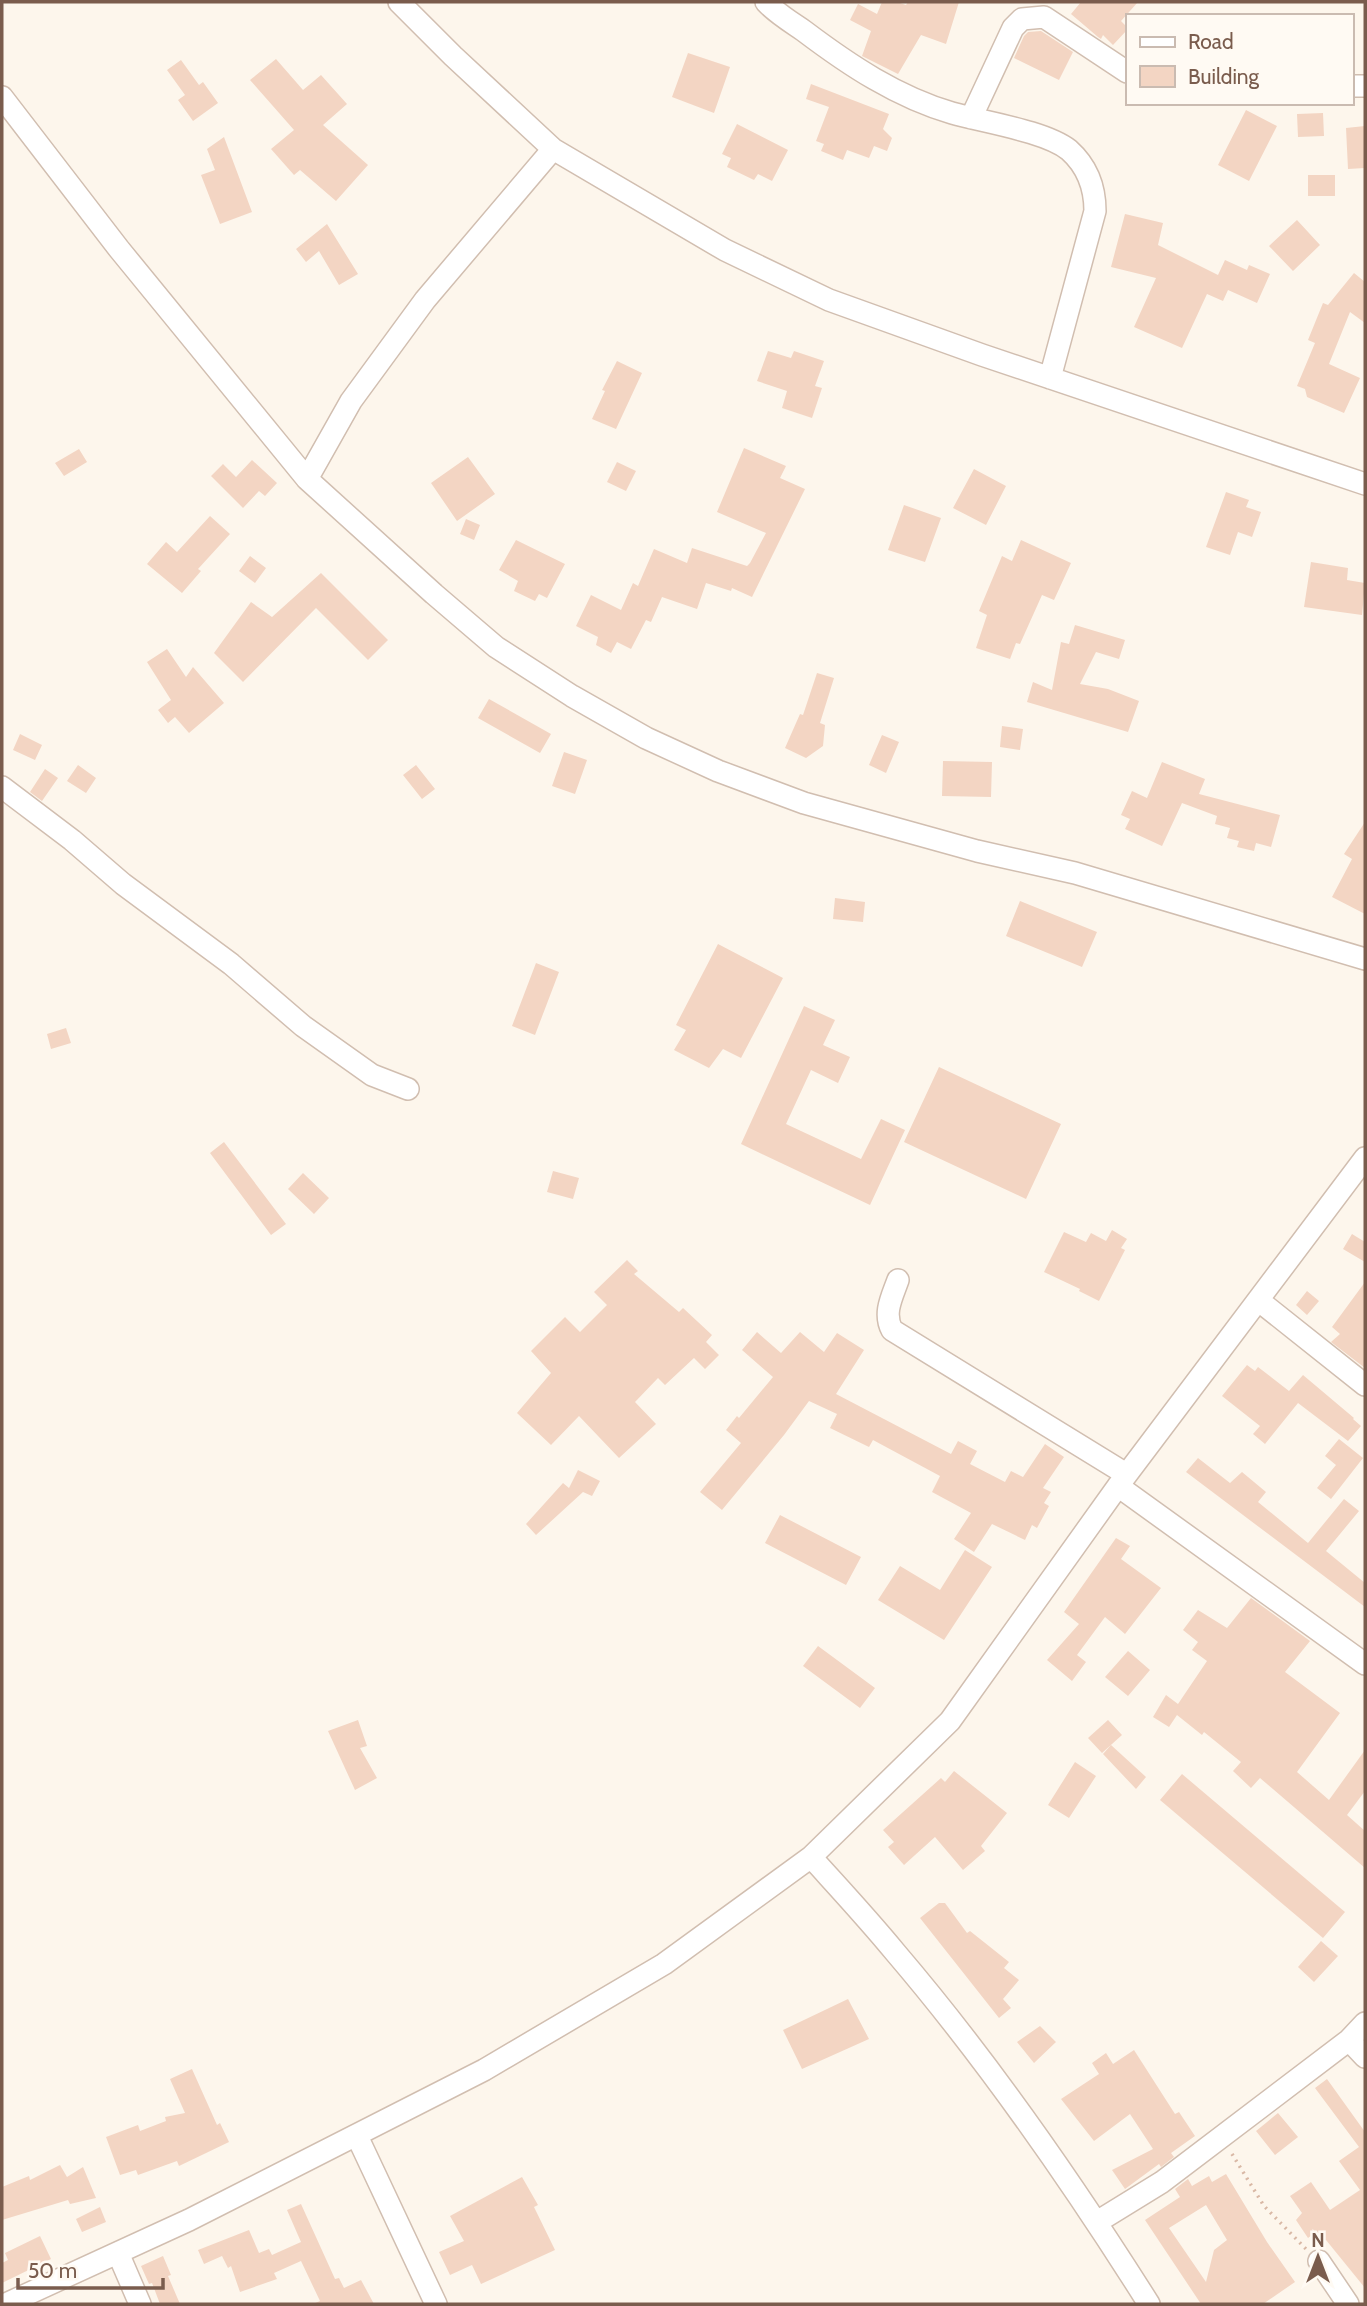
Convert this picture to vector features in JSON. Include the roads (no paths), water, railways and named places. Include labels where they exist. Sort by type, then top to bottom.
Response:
[{"type":"street","points":[[399,2],[553,149],[725,250],[829,300],[1365,484]]},
{"type":"street","points":[[766,2],[866,75],[915,100],[1049,139],[1067,149],[1088,174],[1095,193],[1095,211],[1050,378]]},
{"type":"street","points":[[971,118],[1013,28],[1022,19],[1044,17],[1126,71]]},
{"type":"street","points":[[2,97],[119,249],[307,479],[496,647],[572,696],[646,738],[718,771],[804,803],[977,851],[1088,877],[1365,959]]},
{"type":"street","points":[[307,479],[351,401],[425,300],[553,149]]},
{"type":"street","points":[[2,787],[72,840],[123,884],[231,964],[303,1026],[372,1075],[408,1089]]},
{"type":"street","points":[[6,2304],[118,2253],[357,2136],[484,2070],[664,1964],[811,1857],[950,1721],[1122,1480],[1258,1300],[1362,1169]]},
{"type":"street","points":[[898,1280],[887,1311],[892,1329],[1122,1480],[1365,1664]]},
{"type":"street","points":[[1258,1300],[1365,1385]]},
{"type":"street","points":[[811,1857],[905,1963],[1003,2090],[1097,2221],[1149,2304]]},
{"type":"street","points":[[1097,2221],[1162,2182],[1349,2040],[1365,2023]]},
{"type":"street","points":[[1349,2040],[1365,2057]]},
{"type":"street","points":[[357,2136],[436,2304]]},
{"type":"street","points":[[118,2253],[140,2304]]},
{"type":"street","points":[[1319,2261],[1348,2304]]}]
